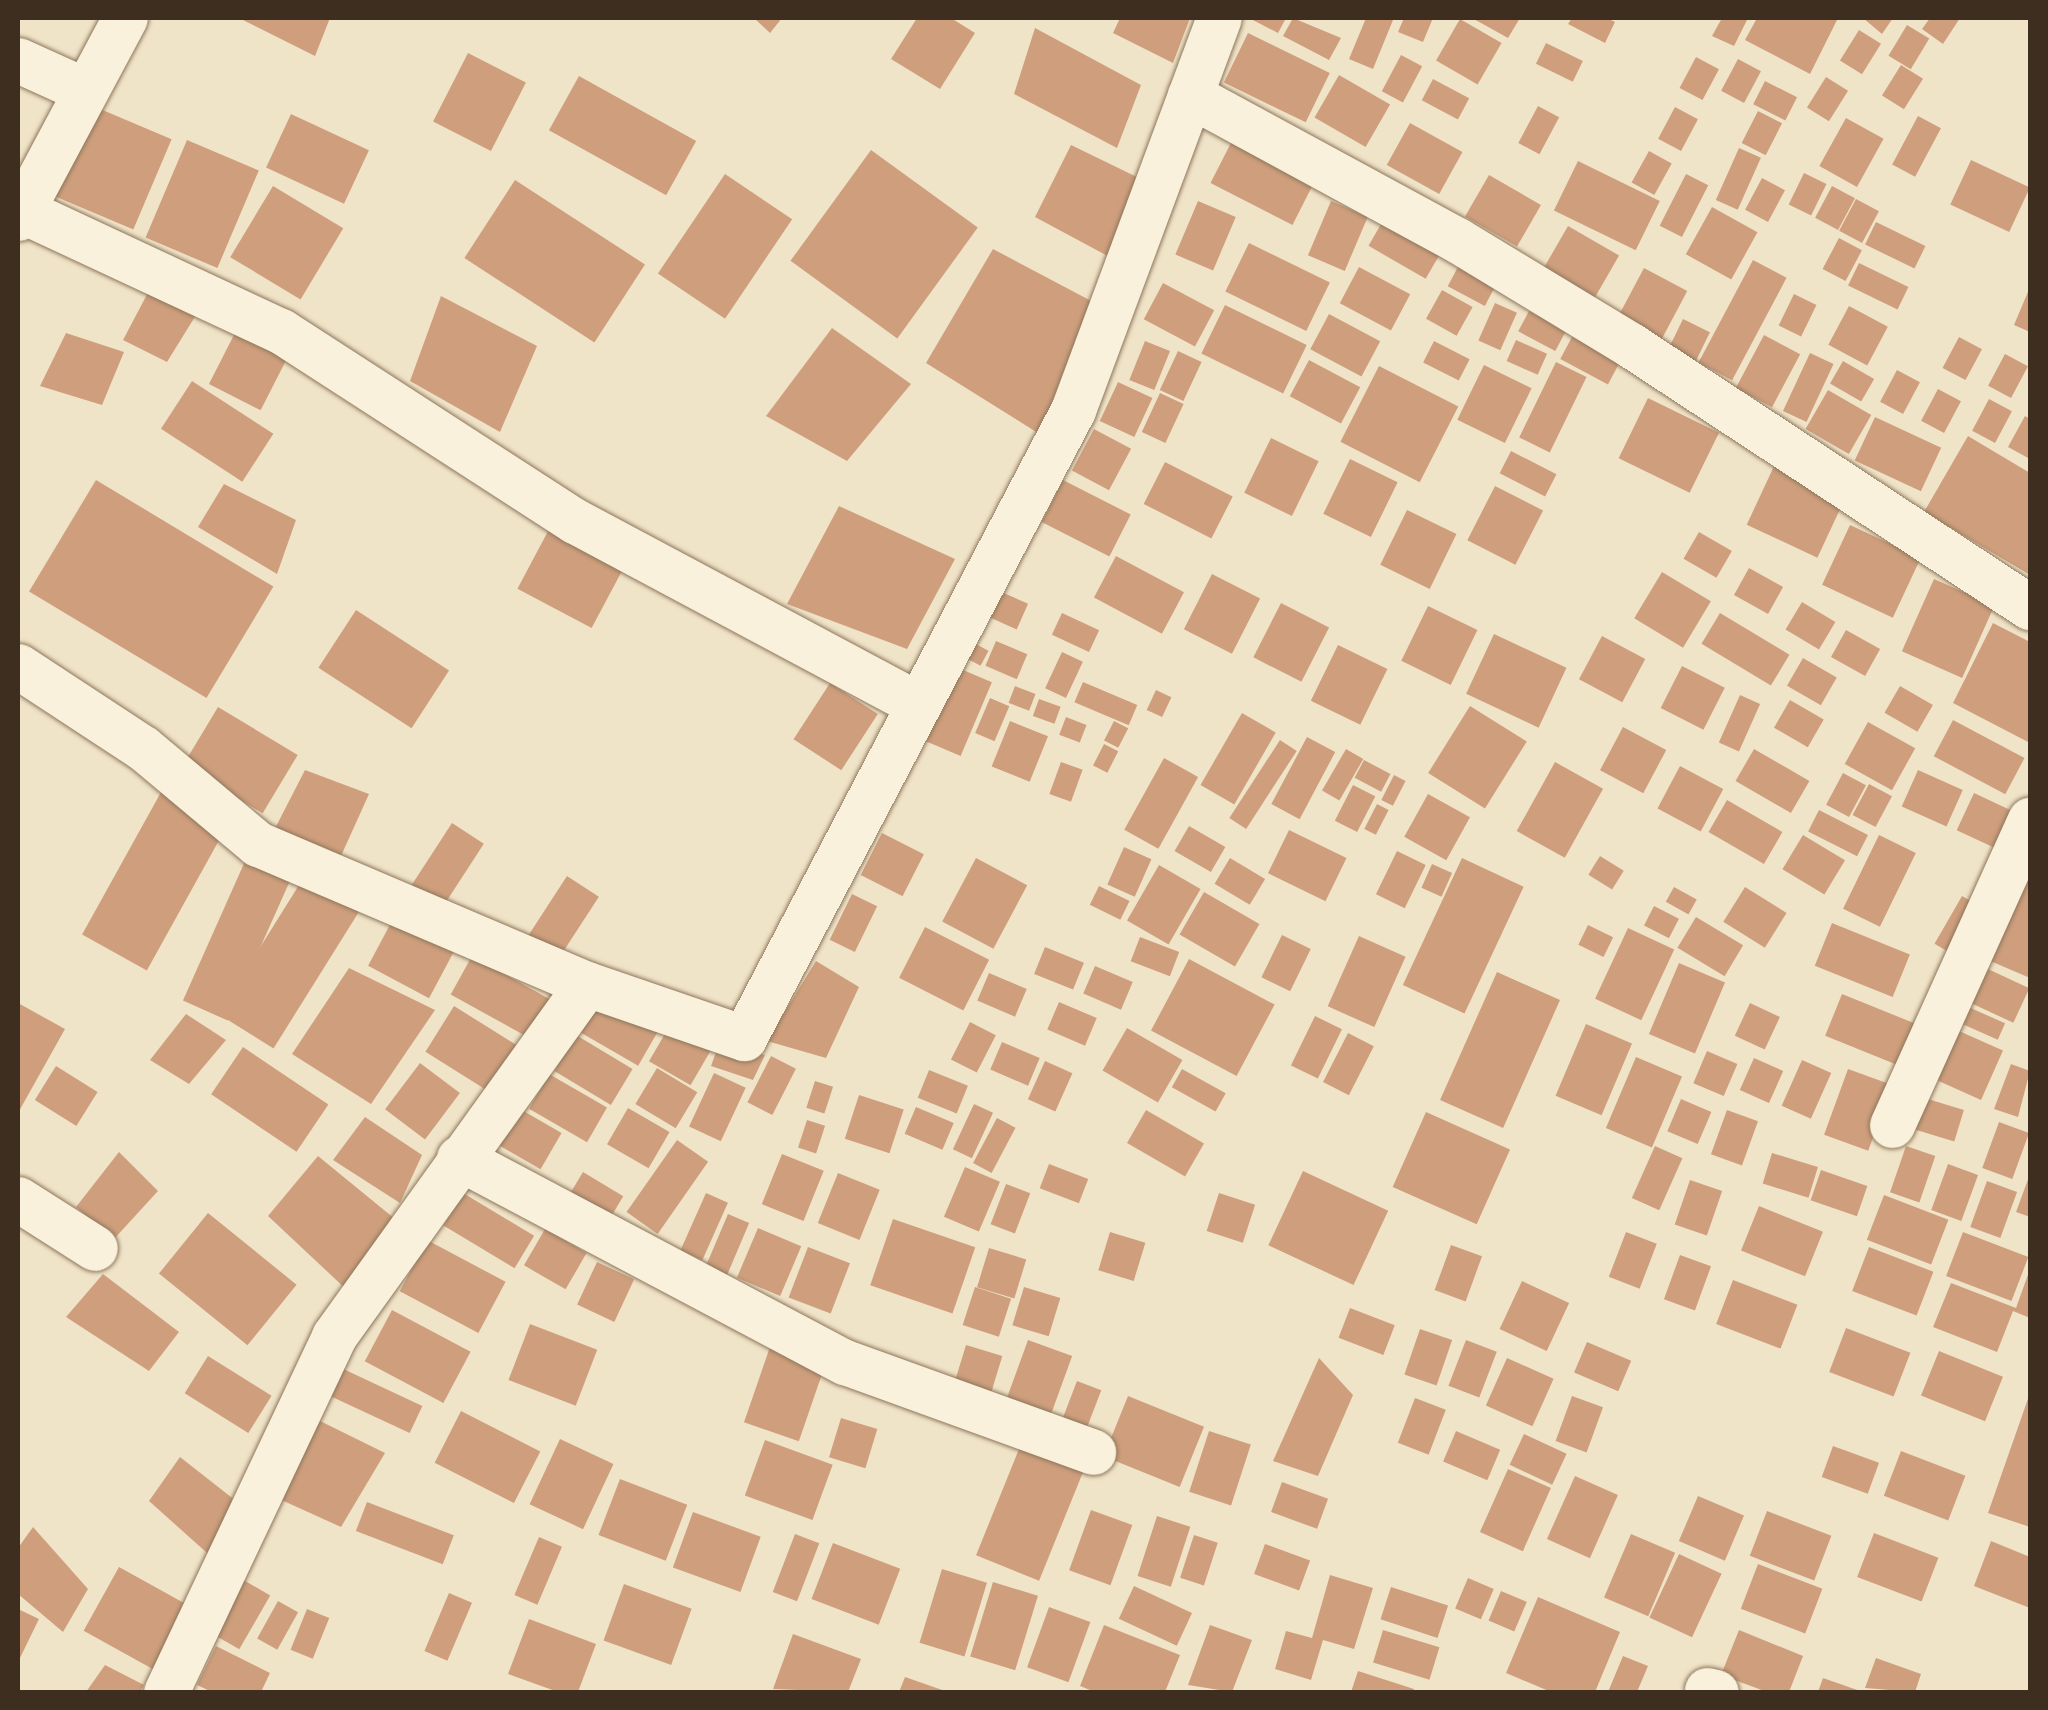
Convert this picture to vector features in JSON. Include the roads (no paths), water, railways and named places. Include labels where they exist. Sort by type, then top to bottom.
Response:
[{"type":"street","points":[[125,18],[19,214],[281,331],[575,521],[918,704]]},
{"type":"street","points":[[18,666],[143,748],[258,844],[588,984],[744,1038],[1073,410],[1220,18]]},
{"type":"street","points":[[18,60],[84,90]]},
{"type":"street","points":[[1190,94],[1457,240],[1616,336],[2030,607]]},
{"type":"street","points":[[1892,1125],[2030,820]]},
{"type":"street","points":[[166,1692],[334,1336],[588,984]]},
{"type":"street","points":[[459,1158],[845,1362],[1093,1452]]},
{"type":"street","points":[[18,1198],[96,1248]]}]
